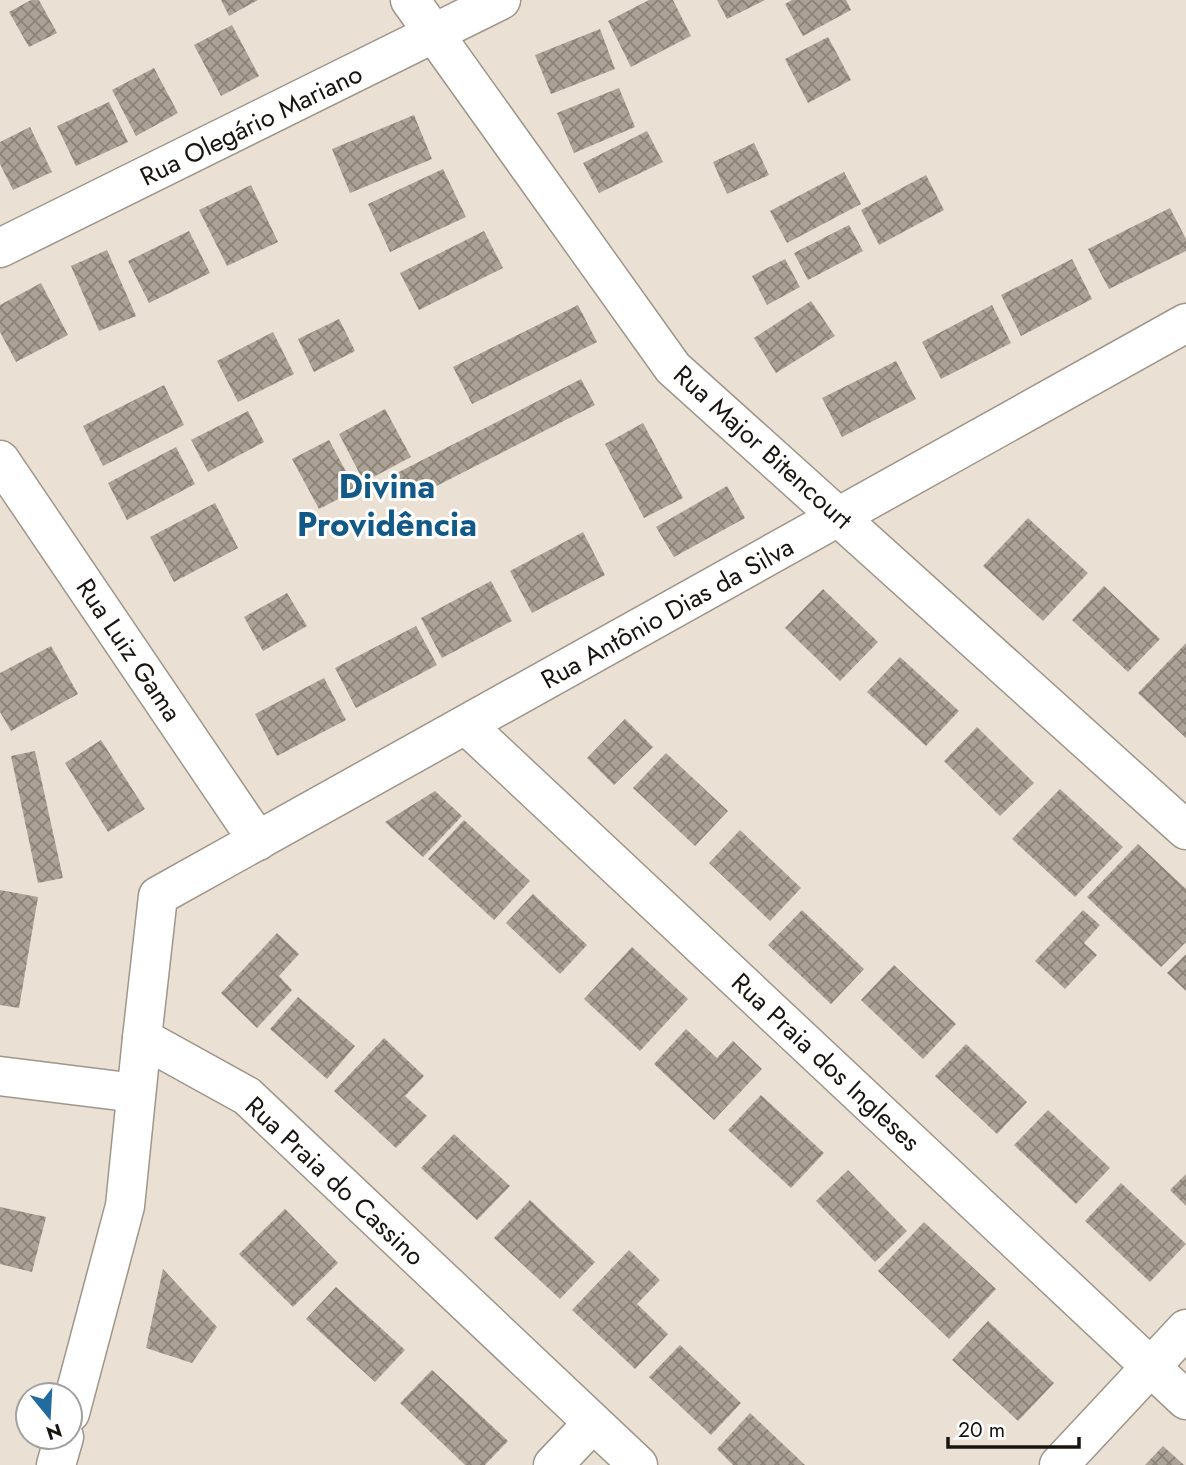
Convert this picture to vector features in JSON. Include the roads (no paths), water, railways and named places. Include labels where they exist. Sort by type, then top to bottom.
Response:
[{"type":"street","name":"Rua Major Bitencourt","points":[[410,0],[673,368],[1186,830]]},
{"type":"street","name":"Rua Olegário Mariano","points":[[0,248],[501,0]]},
{"type":"street","name":"Rua Antônio Dias da Silva","points":[[258,841],[1186,323]]},
{"type":"street","name":"Rua Luiz Gama","points":[[0,460],[258,841]]},
{"type":"street","name":"Rua Praia dos Ingleses","points":[[466,725],[1186,1400]]},
{"type":"street","points":[[79,1381],[125,1206],[158,896],[258,841]]},
{"type":"street","name":"Rua Praia do Cassino","points":[[142,1038],[247,1096],[638,1465]]},
{"type":"street","points":[[0,1076],[136,1093]]},
{"type":"street","points":[[1059,1465],[1186,1329]]},
{"type":"street","points":[[552,1465],[593,1423]]},
{"type":"district","name":"Divina Providência","points":[[387,505]]}]
